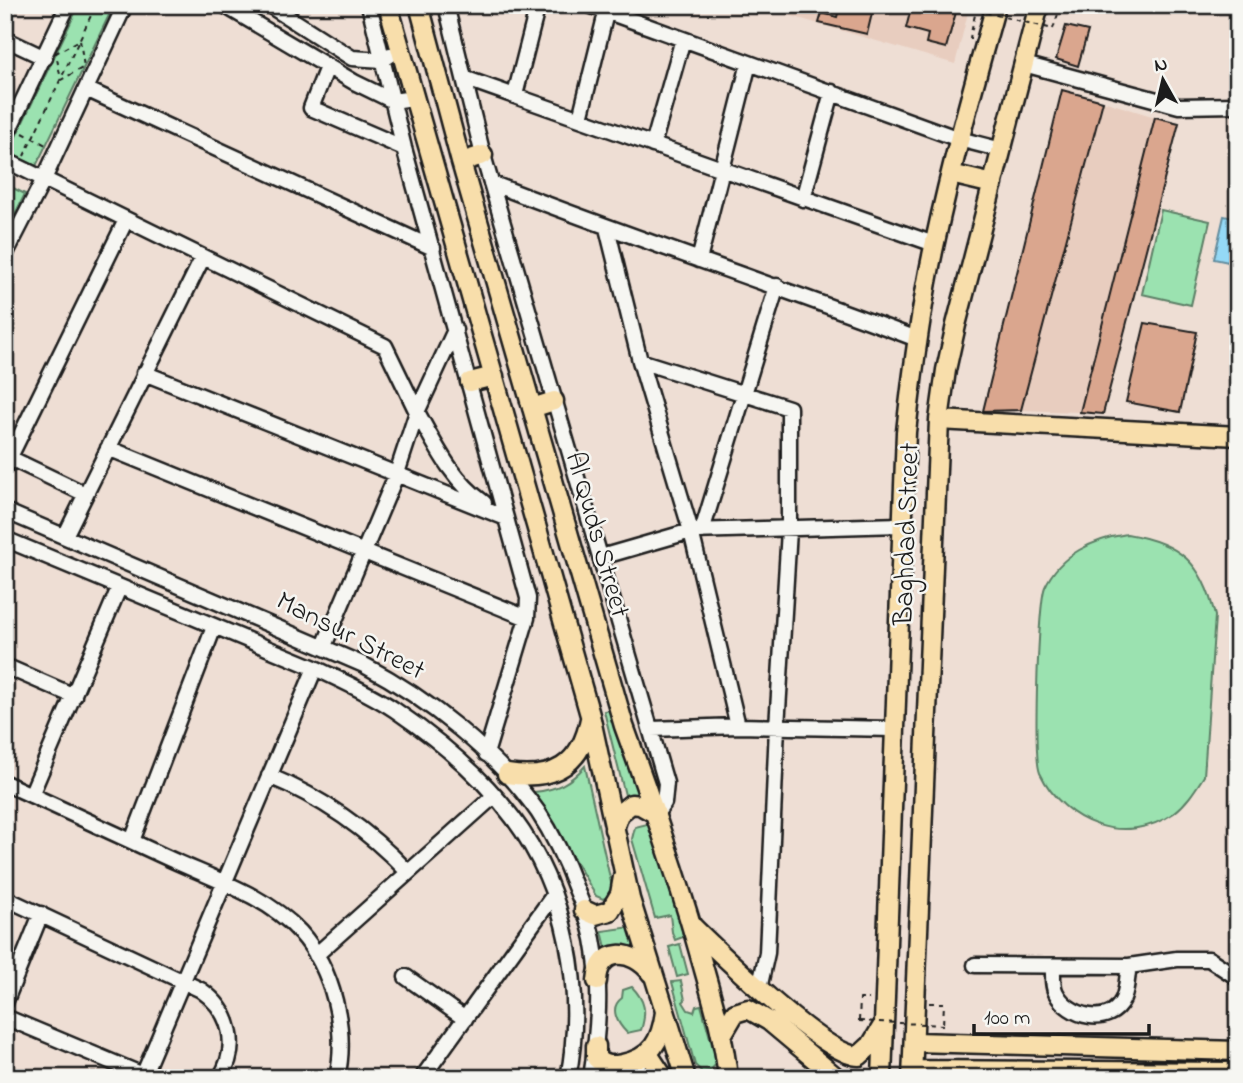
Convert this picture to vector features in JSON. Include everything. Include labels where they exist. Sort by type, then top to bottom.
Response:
[{"type":"main road","name":"Al Quds Street","points":[[388,5],[590,715],[623,873],[686,1078]]},
{"type":"main road","name":"Al Quds Street","points":[[419,5],[461,162],[624,726],[656,814],[691,925],[722,1035],[727,1078]]},
{"type":"main road","name":"Baghdad Street","points":[[882,1078],[906,432],[917,339],[934,244],[959,139],[996,5]]},
{"type":"main road","name":"Baghdad Street","points":[[913,1074],[939,420],[954,336],[1039,5]]},
{"type":"main road","points":[[461,162],[483,155]]},
{"type":"main road","points":[[951,174],[993,184]]},
{"type":"main road","points":[[470,382],[495,376]]},
{"type":"main road","points":[[532,408],[554,401]]},
{"type":"main road","points":[[939,420],[1238,436]]},
{"type":"main road","points":[[507,774],[539,776],[560,769],[569,762],[583,743],[590,715]]},
{"type":"main road","points":[[614,830],[619,814],[631,804],[640,805],[656,814]]},
{"type":"main road","points":[[584,910],[594,915],[610,911],[621,894],[623,873]]},
{"type":"main road","points":[[691,925],[759,989],[834,1049],[851,1056],[859,1056],[865,1052],[884,1024]]},
{"type":"main road","points":[[597,981],[597,975],[606,960],[621,954],[638,958],[656,978]]},
{"type":"main road","points":[[641,1064],[660,1034],[666,1009]]},
{"type":"main road","points":[[722,1035],[735,1013],[748,1009],[769,1021],[837,1078]]},
{"type":"main road","points":[[914,1042],[1238,1051]]},
{"type":"main road","points":[[596,1046],[596,1058],[606,1065],[641,1064],[663,1078]]},
{"type":"main road","points":[[913,1074],[1196,1075],[1238,1072]]},
{"type":"street","points":[[12,135],[68,5]]},
{"type":"street","points":[[5,255],[44,179],[125,5]]},
{"type":"street","points":[[224,5],[327,67],[393,101],[413,98]]},
{"type":"street","points":[[269,5],[352,58],[383,60],[401,49]]},
{"type":"street","points":[[369,5],[404,148],[528,598],[527,618],[486,754]]},
{"type":"street","points":[[446,5],[483,155],[652,729],[667,790],[664,803],[656,814]]},
{"type":"street","points":[[515,95],[538,5]]},
{"type":"street","points":[[589,5],[607,8],[683,39],[959,139],[1002,150]]},
{"type":"street","points":[[580,118],[607,8]]},
{"type":"street","points":[[5,39],[45,58]]},
{"type":"street","points":[[653,145],[683,39]]},
{"type":"street","points":[[699,260],[749,63]]},
{"type":"street","points":[[1024,64],[1179,106],[1238,105]]},
{"type":"street","points":[[327,67],[311,108],[404,148]]},
{"type":"street","points":[[464,78],[934,244]]},
{"type":"street","points":[[86,89],[433,248]]},
{"type":"street","points":[[803,199],[832,92]]},
{"type":"street","points":[[5,160],[385,346],[442,459],[472,494],[506,518]]},
{"type":"street","points":[[491,183],[607,228],[777,286],[917,339]]},
{"type":"street","points":[[85,494],[8,463],[127,220]]},
{"type":"street","points":[[607,228],[640,361],[697,531],[738,726]]},
{"type":"street","points":[[65,536],[203,257]]},
{"type":"street","points":[[697,531],[744,394],[777,286]]},
{"type":"street","points":[[324,646],[397,473],[417,412],[455,330]]},
{"type":"street","points":[[640,361],[789,408],[789,530],[767,953],[759,989]]},
{"type":"street","points":[[145,373],[506,518]]},
{"type":"street","points":[[108,448],[527,618]]},
{"type":"street","name":"Mansur Street","points":[[5,511],[364,665],[415,694],[507,774],[551,833],[584,910],[593,939],[597,981],[596,1046],[591,1078]]},
{"type":"street","points":[[601,557],[697,531],[901,525]]},
{"type":"street","name":"Mansur Street","points":[[5,539],[314,668],[393,709],[452,753],[495,796],[514,820],[544,871],[553,896],[565,930],[574,999],[574,1029],[568,1078]]},
{"type":"street","points":[[153,601],[162,578]]},
{"type":"street","points":[[31,795],[119,587]]},
{"type":"street","points":[[132,841],[214,627]]},
{"type":"street","points":[[5,666],[74,696]]},
{"type":"street","points":[[5,1017],[142,1077],[314,668]]},
{"type":"street","points":[[652,729],[738,726],[893,729]]},
{"type":"street","points":[[269,776],[308,793],[344,816],[378,842],[408,872]]},
{"type":"street","points":[[5,783],[224,883],[273,909],[300,933],[316,955],[333,996],[340,1026],[341,1048],[337,1078]]},
{"type":"street","points":[[316,955],[495,796]]},
{"type":"street","points":[[422,1078],[553,896]]},
{"type":"street","points":[[5,898],[212,998],[228,1022],[231,1035],[231,1051],[220,1078]]},
{"type":"street","points":[[5,1003],[41,914]]},
{"type":"street","points":[[975,965],[1129,966],[1177,959],[1209,959],[1238,978]]},
{"type":"street","points":[[1053,966],[1055,991],[1065,1006],[1080,1015],[1099,1016],[1117,1008],[1124,998],[1129,966]]},
{"type":"street","points":[[406,977],[465,1019]]},
{"type":"street","points":[[622,1078],[641,1064]]},
{"type":"path","points":[[22,160],[96,5]]},
{"type":"path","points":[[970,38],[976,10],[1053,29],[1061,5]]},
{"type":"path","points":[[61,80],[56,53],[80,40]]},
{"type":"path","points":[[61,80],[84,67],[80,40]]},
{"type":"path","points":[[12,135],[33,138],[47,145]]},
{"type":"path","points":[[5,196],[10,187]]},
{"type":"path","points":[[860,999],[859,1021],[943,1025],[944,1003]]},
{"type":"shaded area","points":[[769,5],[970,5],[955,64],[768,9]]},
{"type":"shaded area","points":[[1103,101],[1155,117],[1080,412],[1021,410]]},
{"type":"green space","points":[[79,5],[114,5],[36,166],[8,153]]},
{"type":"green space","points":[[5,184],[25,194],[5,234]]},
{"type":"green space","points":[[1161,210],[1210,221],[1191,305],[1142,294]]},
{"type":"green space","points":[[1127,534],[1161,543],[1186,558],[1204,582],[1215,616],[1204,776],[1187,801],[1174,813],[1155,823],[1116,829],[1098,825],[1064,806],[1040,773],[1037,680],[1042,599],[1051,575],[1079,550],[1102,540]]},
{"type":"green space","points":[[614,709],[641,798],[627,803],[604,711]]},
{"type":"green space","points":[[585,766],[612,887],[611,895],[603,899],[596,896],[534,792],[562,785]]},
{"type":"green space","points":[[647,824],[655,831],[680,917],[683,937],[675,940],[670,915],[655,918],[632,839],[635,827]]},
{"type":"green space","points":[[631,927],[636,947],[607,952],[602,931]]},
{"type":"green space","points":[[680,944],[688,974],[677,977],[669,947]]},
{"type":"green space","points":[[681,981],[685,1000],[683,1002],[688,1010],[694,1012],[696,1006],[701,1005],[717,1063],[710,1071],[702,1072],[695,1065],[672,982]]},
{"type":"green space","points":[[632,987],[644,1007],[644,1018],[641,1030],[627,1033],[620,1025],[615,1011],[623,990]]},
{"type":"water","points":[[1224,216],[1238,219],[1238,264],[1214,259]]},
{"type":"building","points":[[840,5],[874,5],[867,34],[819,23],[822,13],[837,17]]},
{"type":"building","points":[[912,5],[958,5],[946,48],[926,43],[928,34],[906,28]]},
{"type":"building","points":[[1066,26],[1088,31],[1078,66],[1056,59]]},
{"type":"building","points":[[1062,90],[1103,101],[1021,410],[983,411]]},
{"type":"building","points":[[1155,117],[1179,123],[1103,414],[1080,412]]},
{"type":"building","points":[[1145,323],[1197,332],[1180,412],[1126,402]]}]
